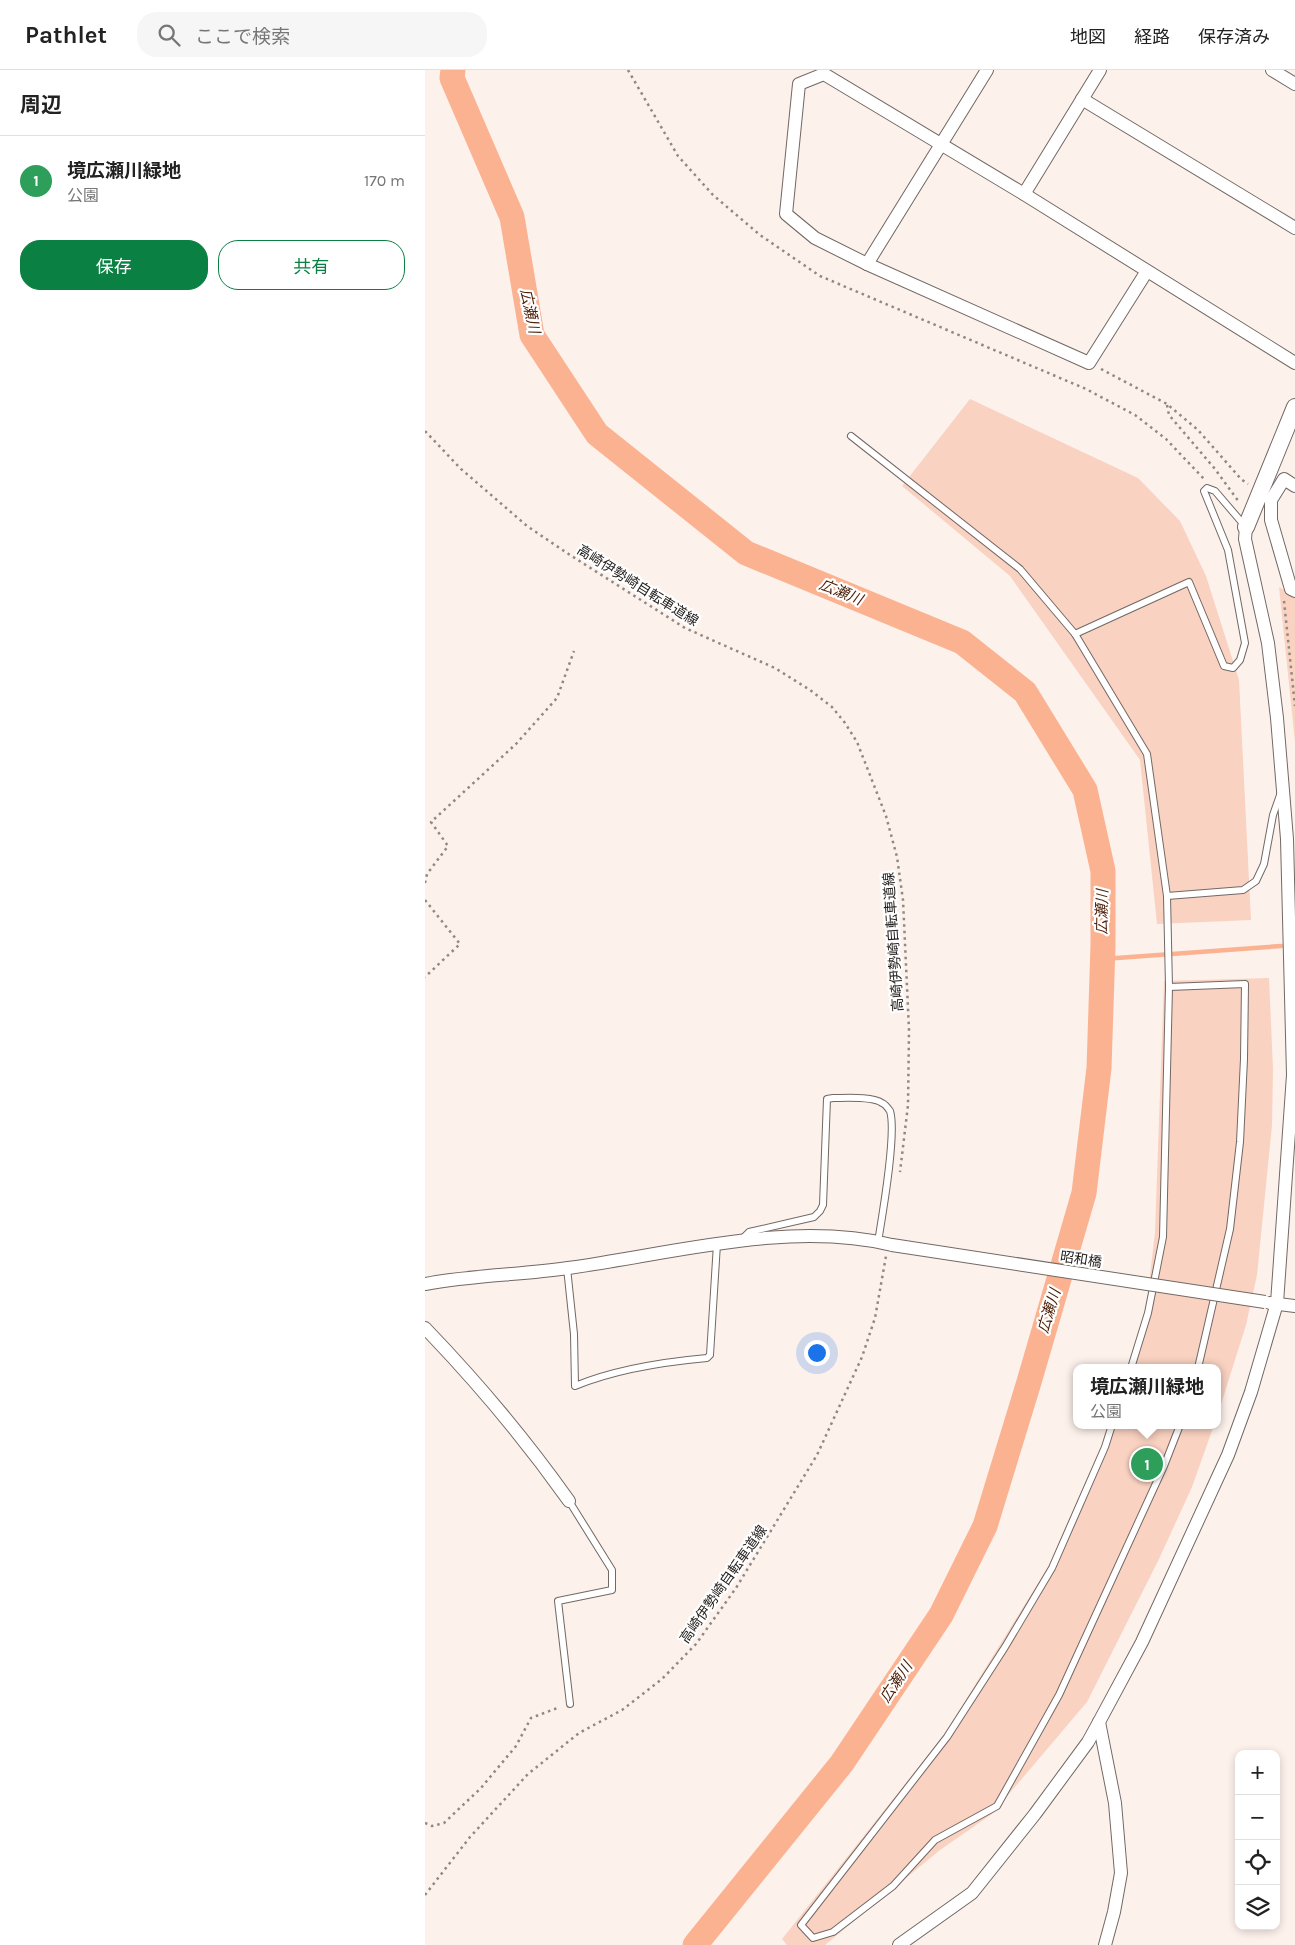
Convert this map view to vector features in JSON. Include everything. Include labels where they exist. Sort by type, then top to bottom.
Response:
[{"type":"street","points":[[867,264],[987,70]]},
{"type":"street","points":[[1024,194],[1100,70]]},
{"type":"street","points":[[1272,70],[1295,84]]},
{"type":"street","points":[[1147,271],[1089,363],[867,264],[815,238],[786,214],[799,84],[823,74],[1024,194],[1295,363]]},
{"type":"street","points":[[1082,98],[1295,228]]},
{"type":"street","points":[[899,1945],[971,1893],[1035,1814],[1088,1742],[1145,1634],[1229,1455],[1251,1392],[1271,1303],[1293,1074],[1287,839],[1277,718],[1268,643],[1245,539],[1248,522],[1295,407]]},
{"type":"street","points":[[1295,486],[1284,479],[1271,500],[1271,520],[1291,589],[1295,592]]},
{"type":"street","name":"昭和橋","points":[[425,1284],[567,1268],[741,1240],[830,1236],[885,1246],[1295,1306]]},
{"type":"street","points":[[425,1328],[504,1417],[569,1501]]},
{"type":"street","points":[[1099,1722],[1115,1803],[1121,1873],[1114,1912],[1105,1945]]},
{"type":"lane","points":[[851,436],[1020,569],[1075,634],[1147,754],[1167,896],[1169,987],[1163,1237],[1148,1313],[1132,1364]]},
{"type":"lane","points":[[1075,634],[1189,582],[1224,666],[1233,668],[1240,660],[1245,643],[1228,550],[1203,491],[1207,488],[1215,491],[1248,522]]},
{"type":"lane","points":[[1167,896],[1243,890],[1255,881],[1264,864],[1273,815],[1283,786]]},
{"type":"lane","points":[[1169,987],[1245,984],[1240,1142],[1231,1219],[1199,1364]]},
{"type":"lane","points":[[741,1240],[749,1232],[814,1216],[820,1211],[823,1205],[827,1099],[876,1099],[884,1103],[889,1110],[891,1122],[885,1246]]},
{"type":"lane","points":[[567,1268],[574,1334],[575,1386],[624,1372],[673,1361],[707,1358],[710,1355],[717,1244]]},
{"type":"lane","points":[[1111,1429],[1105,1447],[1052,1568],[1005,1647],[947,1737],[801,1925],[813,1938],[833,1932],[893,1886],[935,1840],[997,1806],[1059,1695],[1164,1466],[1178,1429]]},
{"type":"lane","points":[[569,1501],[612,1570],[612,1590],[558,1601],[570,1704]]},
{"type":"path","points":[[628,70],[678,156],[713,195],[760,235],[820,276],[1086,389],[1135,415],[1166,439],[1215,491]]},
{"type":"path","points":[[1167,404],[1169,415],[1215,469],[1248,522]]},
{"type":"path","name":"高崎伊勢崎自転車道線","points":[[425,431],[486,492],[534,530],[685,628],[775,668],[825,702],[845,723],[857,742],[885,816],[897,857],[903,900],[908,1013],[908,1095],[905,1142],[899,1178]]},
{"type":"path","points":[[425,883],[427,874],[448,846],[431,822],[517,744],[557,698],[574,651]]},
{"type":"path","points":[[425,900],[459,944],[425,977]]},
{"type":"path","name":"高崎伊勢崎自転車道線","points":[[425,1895],[470,1838],[528,1774],[579,1733],[622,1710],[662,1679],[695,1644],[707,1628],[750,1565],[817,1455],[862,1357],[875,1318],[885,1246]]},
{"type":"path","points":[[425,1823],[432,1826],[443,1823],[481,1788],[516,1746],[531,1718],[570,1704]]},
{"type":"shaded area","points":[[970,399],[1138,478],[1180,521],[1206,576],[1239,680],[1251,920],[1157,924],[1140,760],[1010,576],[902,486]]},
{"type":"shaded area","points":[[1279,587],[1295,597],[1295,742]]},
{"type":"shaded area","points":[[1269,978],[1273,1069],[1272,1125],[1257,1275],[1246,1325],[1221,1404],[1221,1364],[1128,1364],[1146,1311],[1155,1232],[1164,981]]},
{"type":"shaded area","points":[[1108,1429],[1213,1429],[1192,1487],[1159,1559],[1087,1702],[992,1814],[940,1850],[825,1945],[787,1945],[782,1939],[944,1735],[1048,1567]]},
{"type":"waterway","name":"広瀬川","points":[[453,70],[452,78],[512,217],[532,335],[597,434],[746,553],[962,642],[1025,692],[1085,790],[1103,871],[1103,945],[1099,1068],[1084,1193],[985,1526],[941,1615],[842,1763],[695,1945]]},
{"type":"waterway","points":[[1103,959],[1281,946]]},
{"type":"place","name":"境広瀬川緑地","points":[[1147,1464]]}]
